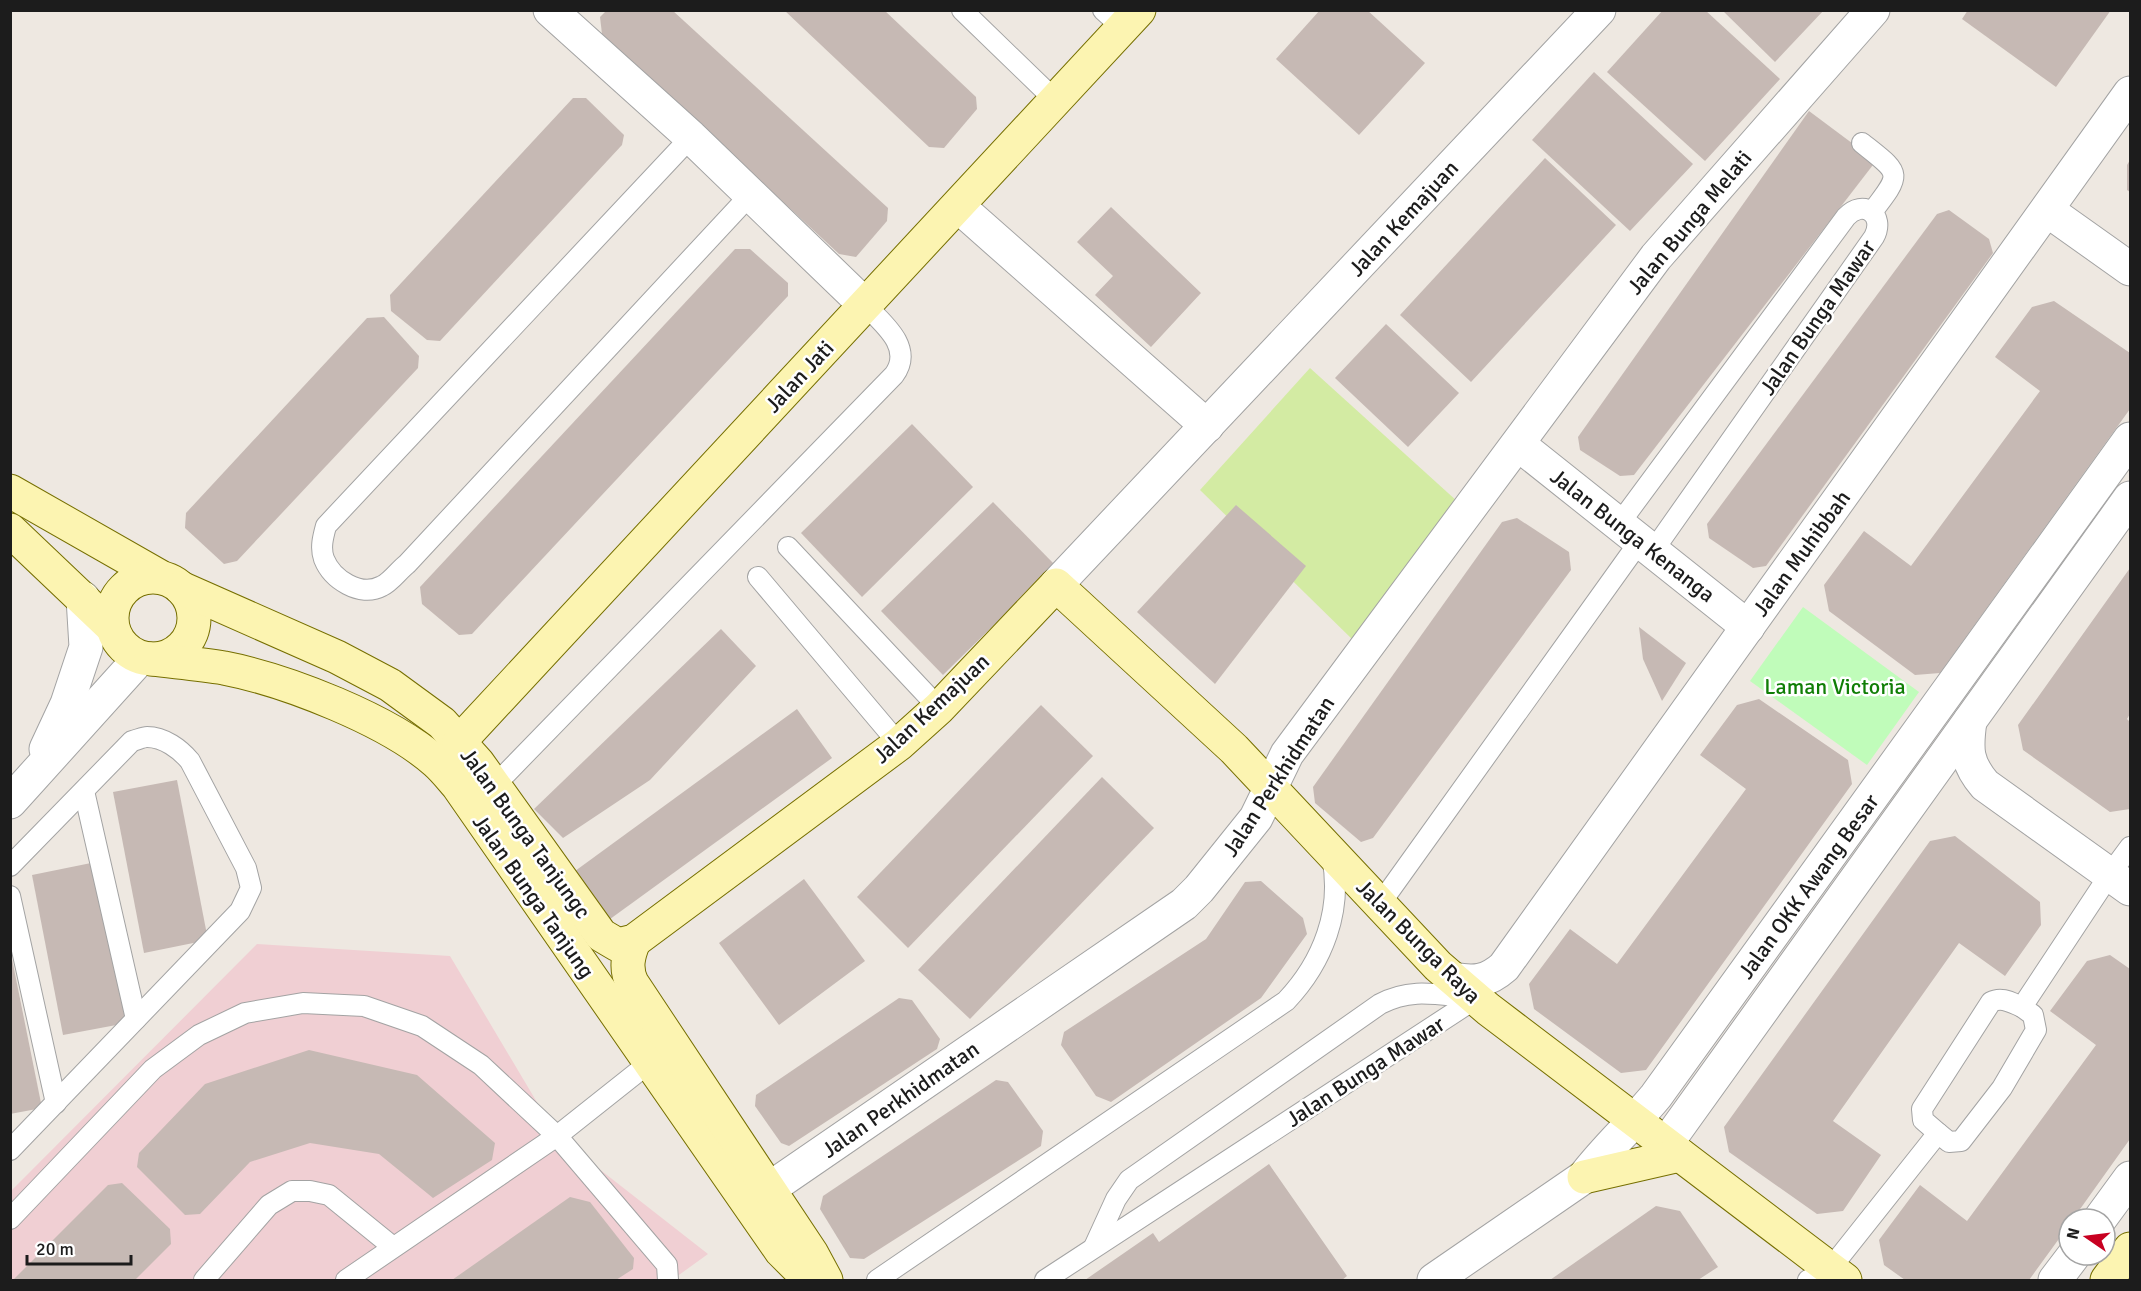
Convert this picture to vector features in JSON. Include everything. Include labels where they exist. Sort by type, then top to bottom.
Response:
[{"type":"main road","name":"Jalan Jati","points":[[459,742],[1056,100],[1122,16]]},
{"type":"main road","points":[[10,490],[170,582],[189,597],[194,622],[191,634],[175,653],[164,658],[146,658],[128,651],[118,641],[112,627],[111,614],[115,601],[122,590],[133,581],[146,576],[170,582]]},
{"type":"main road","points":[[10,530],[112,627]]},
{"type":"main road","name":"Jalan Bunga Tanjungc","points":[[170,582],[337,657],[390,685],[442,723],[478,763],[602,935],[626,943]]},
{"type":"main road","name":"Jalan Kemajuan","points":[[626,943],[899,744],[939,708],[1056,585]]},
{"type":"main road","name":"Jalan Bunga Raya","points":[[1056,585],[1234,748],[1438,966],[1464,989],[1673,1150],[1828,1277]]},
{"type":"main road","name":"Jalan Bunga Tanjung","points":[[146,658],[224,668],[274,681],[325,700],[391,731],[436,762],[458,786],[781,1251],[810,1281]]},
{"type":"main road","name":"Jalan Bunga Tanjung","points":[[626,943],[628,974],[632,983],[812,1254],[826,1281]]},
{"type":"main road","points":[[1584,1177],[1673,1150]]},
{"type":"main road","points":[[2107,1281],[2130,1249]]},
{"type":"street","points":[[550,10],[691,137],[865,305]]},
{"type":"street","name":"Jalan Kemajuan","points":[[1056,585],[1599,10]]},
{"type":"street","name":"Jalan Bunga Melati","points":[[1518,444],[1656,257],[1873,10]]},
{"type":"street","name":"Jalan Muhibbah","points":[[1464,989],[1494,976],[1504,967],[2130,93]]},
{"type":"street","points":[[958,206],[1207,426]]},
{"type":"street","points":[[2047,210],[2130,269]]},
{"type":"street","name":"Jalan OKK Awang Besar","points":[[1434,1281],[1584,1177],[1635,1121],[1663,1086],[2130,440]]},
{"type":"street","name":"Jalan Bunga Kenanga","points":[[1518,444],[1748,627]]},
{"type":"street","name":"Jalan Perkhidmatan","points":[[769,1189],[1184,904],[1248,830],[1287,754],[1518,444]]},
{"type":"street","name":"Jalan OKK Awang Besar","points":[[1673,1150],[1970,720],[2130,498]]},
{"type":"street","points":[[21,791],[67,704],[86,647],[83,598]]},
{"type":"street","points":[[21,791],[146,658]]},
{"type":"street","points":[[1970,720],[1967,741],[1968,759],[1975,774],[1986,785],[2120,881]]},
{"type":"street","points":[[2109,1207],[2130,1178]]},
{"type":"street","points":[[2055,1281],[2065,1267]]},
{"type":"lane","points":[[962,10],[1056,100]]},
{"type":"lane","points":[[691,137],[326,526],[322,541],[324,558],[338,579],[357,589],[368,590],[382,586],[415,555],[751,194]]},
{"type":"lane","points":[[1862,143],[1889,164],[1895,178],[1892,186],[1872,212]]},
{"type":"lane","name":"Jalan Bunga Mawar","points":[[1380,904],[1638,539],[1846,217],[1853,210],[1860,208],[1872,212],[1878,225],[1874,237],[1638,539]]},
{"type":"lane","points":[[494,786],[900,368],[902,358],[900,350],[886,325],[865,305]]},
{"type":"lane","points":[[788,547],[939,708]]},
{"type":"lane","points":[[758,577],[899,744]]},
{"type":"lane","points":[[10,866],[132,741],[148,737],[181,750],[190,761],[246,868],[251,888],[240,911],[10,1150]]},
{"type":"lane","points":[[84,791],[136,1019]]},
{"type":"lane","points":[[2022,1007],[2120,881],[2130,847]]},
{"type":"lane","points":[[877,1281],[1286,1001],[1297,990],[1325,943],[1333,919],[1336,875],[1331,852]]},
{"type":"lane","points":[[10,896],[56,1103]]},
{"type":"lane","name":"Jalan Bunga Mawar","points":[[1045,1281],[1094,1247],[1150,1214],[1464,989]]},
{"type":"lane","name":"Jalan Bunga Mawar","points":[[1094,1247],[1116,1198],[1130,1180],[1380,1004],[1405,994],[1464,989]]},
{"type":"lane","points":[[1996,999],[2004,1000],[2022,1007],[2033,1015],[2036,1030],[2002,1088],[1961,1141],[1949,1142],[1923,1120],[1922,1109],[1991,1002],[1996,999]]},
{"type":"lane","points":[[10,1219],[153,1069],[199,1035],[245,1013],[303,1003],[364,1006],[422,1026],[481,1065],[557,1136],[667,1265],[668,1281]]},
{"type":"lane","points":[[346,1281],[557,1136],[649,1062]]},
{"type":"lane","points":[[1828,1277],[1938,1133]]},
{"type":"lane","points":[[204,1281],[269,1205],[292,1191],[310,1191],[329,1195],[393,1248]]},
{"type":"shaded area","points":[[257,944],[450,956],[557,1136],[708,1254],[672,1280],[11,1280],[11,1191]]},
{"type":"green space","points":[[1310,368],[1458,502],[1356,643],[1200,490]]},
{"type":"green space","name":"Laman Victoria","points":[[1803,607],[1919,692],[1867,765],[1750,681]]},
{"type":"building","points":[[607,10],[672,10],[888,208],[887,221],[856,257],[839,254],[602,34],[600,17]]},
{"type":"building","points":[[784,10],[884,10],[976,97],[977,109],[944,148],[929,147]]},
{"type":"building","points":[[1320,10],[1367,10],[1425,63],[1359,135],[1276,59]]},
{"type":"building","points":[[1663,10],[1705,10],[1780,79],[1705,161],[1607,72]]},
{"type":"building","points":[[1722,10],[1824,10],[1775,62]]},
{"type":"building","points":[[1968,10],[2111,10],[2056,87],[1962,19]]},
{"type":"building","points":[[1594,72],[1693,164],[1630,231],[1532,140]]},
{"type":"building","points":[[573,98],[586,98],[624,135],[622,145],[440,341],[427,340],[391,311],[390,295]]},
{"type":"building","points":[[1809,111],[1876,161],[1634,475],[1620,476],[1580,450],[1578,437]]},
{"type":"building","points":[[1545,158],[1616,225],[1471,382],[1400,315]]},
{"type":"building","points":[[2130,160],[2130,192],[2127,190],[2127,165]]},
{"type":"building","points":[[1111,207],[1201,293],[1151,347],[1095,295],[1113,276],[1077,242]]},
{"type":"building","points":[[1949,210],[1989,239],[1993,253],[1766,566],[1753,568],[1709,538],[1707,524],[1937,214]]},
{"type":"building","points":[[735,249],[750,249],[788,283],[788,296],[472,634],[459,635],[422,604],[420,587]]},
{"type":"building","points":[[2054,301],[2130,353],[2130,409],[1940,673],[1915,675],[1829,611],[1824,585],[1864,531],[1911,566],[2040,391],[1995,357],[2032,307]]},
{"type":"building","points":[[384,317],[419,356],[418,368],[237,561],[224,564],[185,528],[186,513],[367,318]]},
{"type":"building","points":[[1386,324],[1459,393],[1408,447],[1335,378]]},
{"type":"building","points":[[912,424],[973,487],[862,597],[801,533]]},
{"type":"building","points":[[993,502],[1055,565],[943,675],[881,611]]},
{"type":"building","points":[[1236,505],[1306,566],[1215,684],[1137,612]]},
{"type":"building","points":[[1517,518],[1569,552],[1571,570],[1373,838],[1361,842],[1315,803],[1313,787],[1502,522]]},
{"type":"building","points":[[2130,568],[2130,714],[2127,719],[2130,722],[2130,809],[2110,812],[2023,750],[2018,725]]},
{"type":"building","points":[[1639,627],[1686,663],[1662,701],[1643,659]]},
{"type":"building","points":[[721,629],[756,666],[650,780],[563,838],[534,809]]},
{"type":"building","points":[[1759,699],[1848,760],[1852,784],[1646,1070],[1621,1073],[1534,1009],[1529,984],[1570,929],[1617,964],[1746,789],[1700,755],[1737,705]]},
{"type":"building","points":[[1041,705],[1093,756],[908,948],[857,897]]},
{"type":"building","points":[[797,709],[832,758],[606,922],[571,874]]},
{"type":"building","points":[[1102,777],[1154,828],[970,1019],[918,970]]},
{"type":"building","points":[[177,780],[208,940],[144,953],[113,792]]},
{"type":"building","points":[[1955,836],[2040,902],[2041,925],[2005,976],[1959,943],[1833,1121],[1881,1155],[1843,1211],[1817,1214],[1729,1152],[1724,1127],[1930,841]]},
{"type":"building","points":[[96,862],[127,1023],[63,1035],[32,875]]},
{"type":"building","points":[[804,879],[865,961],[779,1025],[719,943]]},
{"type":"building","points":[[1261,881],[1303,918],[1307,934],[1261,998],[1111,1102],[1096,1096],[1061,1045],[1064,1032],[1206,939],[1245,882]]},
{"type":"building","points":[[10,949],[42,1108],[10,1114]]},
{"type":"building","points":[[2110,955],[2130,969],[2130,1139],[2082,1207],[2057,1207],[2057,1242],[2029,1280],[1905,1280],[1884,1265],[1879,1240],[1920,1185],[1967,1221],[2096,1045],[2050,1011],[2087,961]]},
{"type":"building","points":[[899,998],[912,1000],[940,1039],[937,1049],[789,1146],[781,1143],[755,1106],[756,1095]]},
{"type":"building","points":[[309,1050],[417,1075],[495,1143],[492,1160],[433,1198],[379,1154],[310,1143],[250,1162],[200,1214],[185,1215],[137,1167],[139,1153],[205,1084]]},
{"type":"building","points":[[996,1080],[1008,1082],[1043,1131],[1041,1146],[864,1259],[850,1258],[820,1209],[823,1196]]},
{"type":"building","points":[[1269,1164],[1347,1276],[1342,1280],[1085,1280],[1153,1233],[1159,1242]]},
{"type":"building","points":[[122,1183],[170,1229],[171,1244],[135,1280],[13,1280],[108,1185]]},
{"type":"building","points":[[570,1197],[590,1202],[634,1258],[633,1269],[616,1280],[452,1280]]},
{"type":"building","points":[[1656,1206],[1680,1211],[1718,1267],[1698,1280],[1550,1280]]}]
